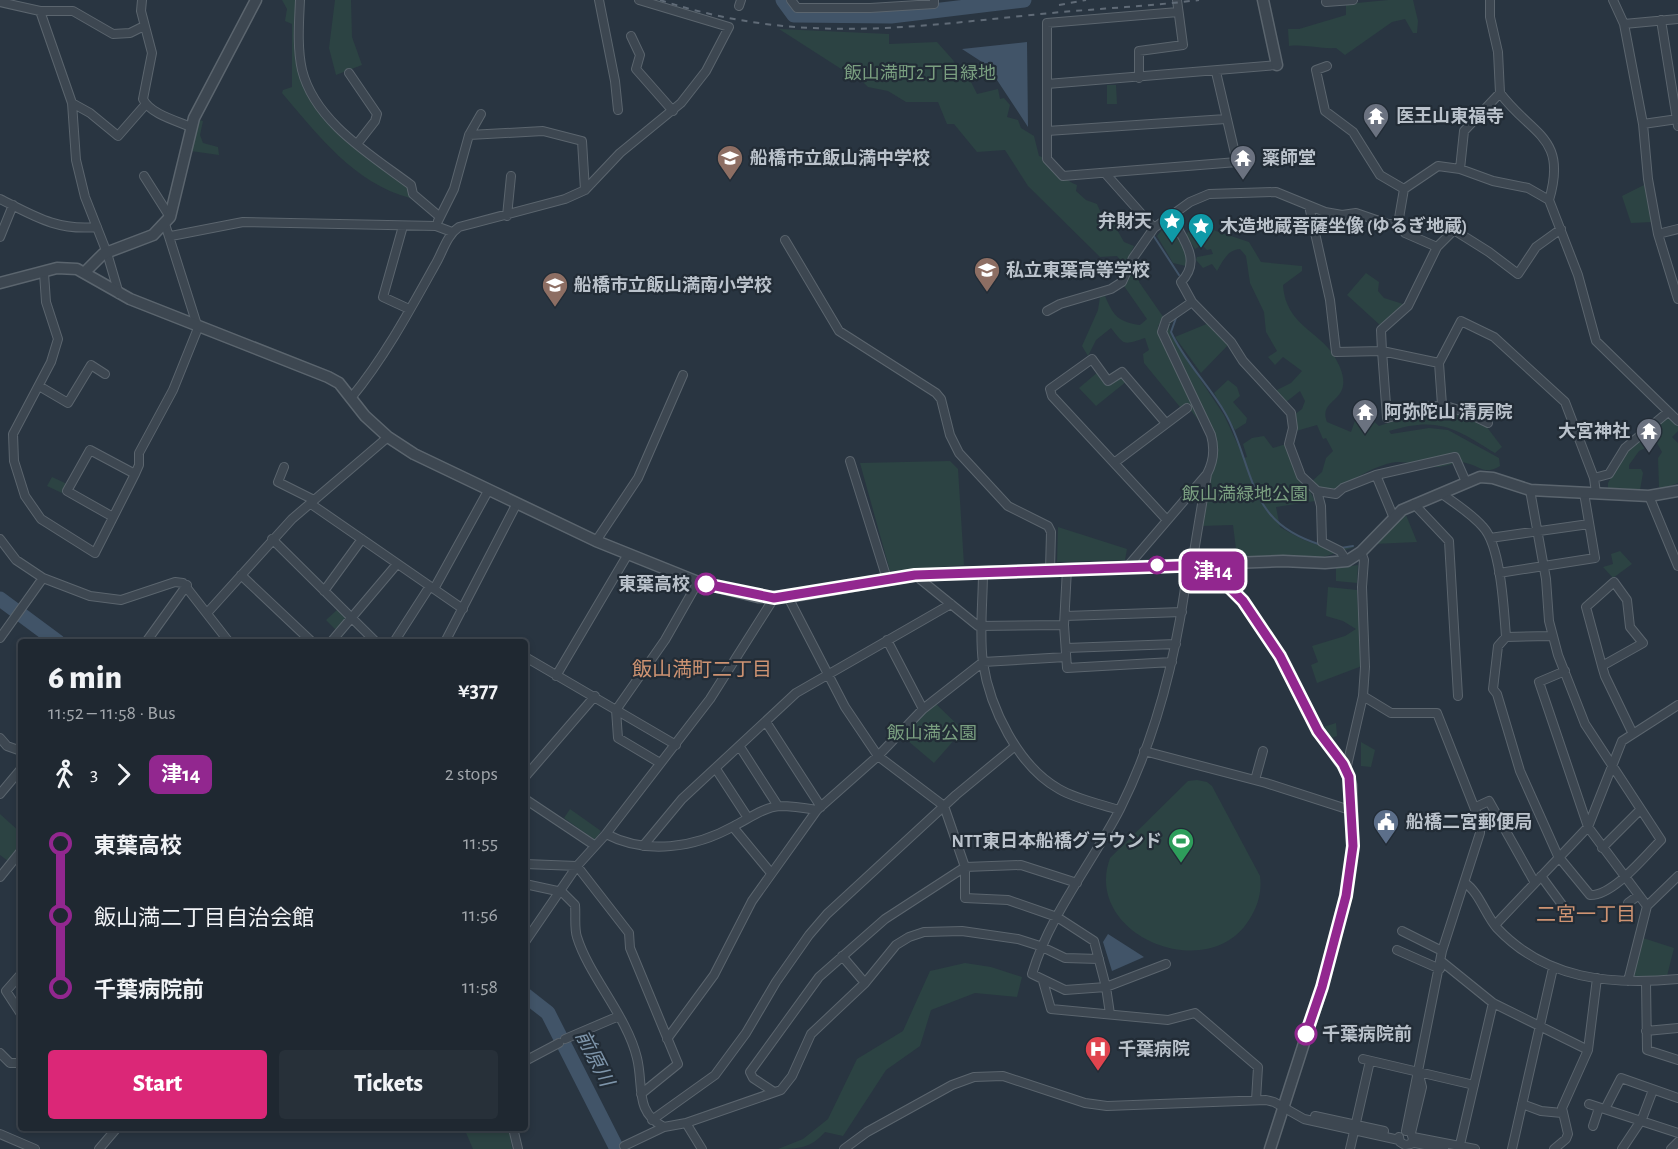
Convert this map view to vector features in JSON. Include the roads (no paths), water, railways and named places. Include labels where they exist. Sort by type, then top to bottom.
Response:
[{"type":"street","points":[[37,0],[37,10],[72,103],[76,160],[85,196],[107,253],[119,294]]},
{"type":"street","points":[[142,0],[144,26],[152,53],[143,93],[146,104],[191,127]]},
{"type":"street","points":[[300,0],[300,51],[307,82],[323,110],[357,144],[411,185],[413,194],[440,217]]},
{"type":"street","points":[[599,0],[615,81],[618,110]]},
{"type":"street","points":[[351,398],[368,377],[452,232],[459,227],[565,199],[585,190],[620,153],[673,111],[706,71],[729,27],[639,0]]},
{"type":"street","points":[[791,0],[796,8],[934,4],[934,0]]},
{"type":"street","points":[[1139,78],[1139,51],[1183,45],[1177,0]]},
{"type":"street","points":[[1047,84],[1216,72],[1277,65],[1263,0]]},
{"type":"street","points":[[1326,2],[1353,0]]},
{"type":"street","points":[[1490,0],[1490,17],[1498,52],[1500,93],[1546,140],[1556,168],[1556,178],[1549,200]]},
{"type":"street","points":[[1613,0],[1624,24],[1643,124],[1648,180],[1658,234],[1678,298]]},
{"type":"street","points":[[86,271],[107,253],[153,235],[168,221],[191,127],[198,108],[255,1]]},
{"type":"street","points":[[0,2],[37,10],[73,11],[113,34],[130,33],[144,26]]},
{"type":"street","points":[[1178,12],[1047,23],[1047,159],[1058,174],[1063,176],[1237,162],[1216,72]]},
{"type":"street","points":[[1624,24],[1678,19]]},
{"type":"street","points":[[1643,124],[1678,122],[1661,20]]},
{"type":"street","points":[[631,36],[640,55],[636,69],[673,111]]},
{"type":"street","points":[[1327,66],[1316,70],[1325,111],[1353,132],[1380,175],[1404,189]]},
{"type":"street","points":[[349,73],[377,114],[375,121],[357,144]]},
{"type":"street","points":[[1460,169],[1464,131],[1500,93]]},
{"type":"street","points":[[72,103],[90,113],[118,135],[146,104]]},
{"type":"street","points":[[436,226],[454,189],[469,135],[481,114]]},
{"type":"street","points":[[1047,130],[1227,118]]},
{"type":"street","points":[[469,135],[543,131],[582,141],[585,190]]},
{"type":"street","points":[[1437,247],[1405,233],[1398,224],[1404,189],[1438,166],[1460,169],[1493,181],[1528,188],[1549,200],[1562,229],[1596,341],[1678,421]]},
{"type":"street","points":[[1106,173],[1154,228]]},
{"type":"street","points":[[507,216],[510,176]]},
{"type":"street","points":[[44,273],[46,302],[58,339],[51,362],[13,434],[14,461],[25,496],[41,519],[95,553],[135,474],[139,465],[139,453],[173,390],[198,328],[168,221],[144,177]]},
{"type":"street","points":[[1047,311],[1060,304],[1111,289],[1122,282],[1133,258],[1154,228],[1200,197],[1229,192],[1246,195],[1276,192],[1325,212],[1342,215],[1356,213],[1388,225],[1398,224]]},
{"type":"street","points":[[0,199],[52,224],[69,228],[97,227]]},
{"type":"street","points":[[0,237],[13,205]]},
{"type":"street","points":[[1309,206],[1330,300],[1336,352],[1382,351],[1439,363]]},
{"type":"street","points":[[1171,216],[1192,262],[1190,273],[1181,282],[1192,302],[1231,342],[1243,361],[1291,413],[1293,428],[1289,444],[1301,476],[1317,491],[1321,506],[1322,542],[1340,551],[1347,561]]},
{"type":"street","points":[[171,236],[218,225],[252,221],[436,226],[452,232]]},
{"type":"street","points":[[403,226],[383,297],[409,309]]},
{"type":"street","points":[[1488,423],[1457,408],[1432,404],[1387,418],[1381,330],[1408,306],[1437,247],[1454,230],[1518,274],[1536,247],[1562,229]]},
{"type":"street","points":[[1658,234],[1678,229]]},
{"type":"street","points":[[785,240],[839,331],[936,393],[940,399],[950,435],[959,453],[1008,506],[1048,526],[1051,532],[1050,570]]},
{"type":"street","points":[[0,283],[57,268],[86,271],[119,294],[198,328],[328,377],[339,383],[366,416],[388,437],[414,454],[516,505],[596,541],[698,582],[758,597],[788,597],[915,575],[1283,561],[1325,564],[1347,561],[1361,552],[1393,516],[1414,504],[1480,477],[1493,478],[1530,490],[1649,496],[1678,491]]},
{"type":"street","points":[[1166,964],[1106,987],[1065,990],[1032,974],[1040,946],[1119,810],[1143,751],[1172,662],[1207,474],[1214,455],[1212,439],[1162,332],[1166,320],[1192,302]]},
{"type":"street","points":[[1442,405],[1439,363],[1461,321],[1494,337],[1565,402],[1594,478],[1590,493],[1589,524],[1594,558],[1499,573]]},
{"type":"street","points":[[1166,422],[1122,372],[1108,381],[1092,359],[1050,388],[1052,396],[1167,520]]},
{"type":"street","points":[[39,386],[68,403],[91,365],[105,374]]},
{"type":"street","points":[[596,541],[638,478],[683,375]]},
{"type":"street","points":[[1114,463],[1186,408]]},
{"type":"street","points":[[1594,478],[1609,474],[1625,448],[1668,412]]},
{"type":"street","points":[[208,612],[272,539],[388,437]]},
{"type":"street","points":[[113,517],[67,491],[90,450],[135,474]]},
{"type":"street","points":[[1317,491],[1336,494],[1343,488],[1376,475],[1455,457],[1466,482]]},
{"type":"street","points":[[850,461],[887,579]]},
{"type":"street","points":[[284,467],[278,482],[312,502],[463,609]]},
{"type":"street","points":[[1128,566],[1207,474]]},
{"type":"street","points":[[1376,475],[1393,516]]},
{"type":"street","points":[[1530,490],[1544,567],[1551,636],[1585,724],[1639,811],[1661,840],[1624,876],[1600,895],[1590,895],[1558,856],[1520,771],[1497,694],[1493,689],[1498,646],[1506,637],[1551,636]]},
{"type":"street","points":[[396,639],[432,588],[488,491]]},
{"type":"street","points":[[1442,494],[1485,528],[1490,538],[1499,573],[1506,637]]},
{"type":"street","points":[[1649,496],[1678,566]]},
{"type":"street","points":[[1414,504],[1449,541],[1458,696]]},
{"type":"street","points":[[447,639],[516,505]]},
{"type":"street","points":[[1490,538],[1589,524]]},
{"type":"street","points":[[0,539],[16,560],[43,578],[90,596],[121,600],[175,582],[187,585],[227,639]]},
{"type":"street","points":[[272,539],[373,639]]},
{"type":"street","points":[[324,591],[362,539]]},
{"type":"street","points":[[1346,770],[1363,696],[1366,646],[1362,587],[1364,560],[1361,552]]},
{"type":"street","points":[[556,676],[628,554]]},
{"type":"street","points":[[334,639],[397,564]]},
{"type":"street","points":[[1207,565],[1243,601],[1280,656],[1318,731],[1346,770],[1351,785],[1353,846],[1343,907],[1322,987],[1281,1107],[1270,1149]]},
{"type":"street","points":[[1067,569],[1065,621],[1067,668],[1172,662]]},
{"type":"street","points":[[983,572],[983,662],[994,701],[1014,747],[1040,775],[1061,791],[1119,810]]},
{"type":"street","points":[[241,575],[309,639]]},
{"type":"street","points":[[915,575],[978,626],[983,627],[1182,612]]},
{"type":"street","points":[[0,639],[43,578]]},
{"type":"street","points":[[660,763],[618,738],[616,710],[665,640],[698,582]]},
{"type":"street","points":[[1602,666],[1643,643],[1630,627],[1627,600],[1614,582],[1586,607],[1602,666],[1632,732]]},
{"type":"street","points":[[148,639],[187,585]]},
{"type":"street","points":[[788,597],[845,707],[878,756],[944,806],[965,867],[965,898],[1008,900],[1057,917],[1094,941],[1100,959],[1110,1014]]},
{"type":"street","points":[[528,938],[562,892],[577,866],[606,834],[676,745],[738,657],[774,598]]},
{"type":"street","points":[[644,846],[682,799],[796,693],[827,673],[951,604]]},
{"type":"street","points":[[887,640],[923,709]]},
{"type":"street","points":[[1066,648],[1176,644]]},
{"type":"street","points":[[667,1039],[714,975],[753,901],[771,873],[819,809],[878,756],[923,709],[983,662],[1066,657]]},
{"type":"street","points":[[528,659],[676,745]]},
{"type":"street","points":[[1565,671],[1539,682],[1588,827],[1647,906]]},
{"type":"street","points":[[528,774],[595,696]]},
{"type":"street","points":[[1363,696],[1391,713],[1437,713],[1480,822],[1480,833],[1441,960],[1406,1140]]},
{"type":"street","points":[[1495,925],[1588,827],[1622,741],[1632,732],[1678,705]]},
{"type":"street","points":[[766,722],[819,809]]},
{"type":"street","points":[[0,738],[7,746],[18,750]]},
{"type":"street","points":[[740,747],[778,806]]},
{"type":"street","points":[[652,1120],[715,1075],[746,1034],[776,981],[809,935],[847,894],[944,806],[1014,747]]},
{"type":"street","points":[[1143,751],[1255,780],[1353,811]]},
{"type":"street","points":[[1255,780],[1263,751]]},
{"type":"street","points":[[716,769],[748,818]]},
{"type":"street","points":[[0,794],[18,773]]},
{"type":"street","points":[[528,801],[594,845]]},
{"type":"street","points":[[1476,807],[1489,801],[1538,880],[1563,906]]},
{"type":"street","points":[[606,834],[620,842],[662,847],[683,844],[734,827],[748,818],[778,806],[819,809]]},
{"type":"street","points":[[1602,848],[1639,811]]},
{"type":"street","points":[[1502,824],[1516,817]]},
{"type":"street","points":[[734,827],[771,873]]},
{"type":"street","points":[[0,877],[18,855]]},
{"type":"street","points":[[528,864],[577,866],[629,933],[630,948],[678,1064],[641,1094]]},
{"type":"street","points":[[774,1092],[753,1078],[750,1072],[819,977],[885,919],[965,867],[1021,865],[1077,883]]},
{"type":"street","points":[[1628,981],[1647,906],[1678,876]]},
{"type":"street","points":[[1465,884],[1495,925],[1518,949],[1553,968],[1597,978],[1628,981],[1678,979]]},
{"type":"street","points":[[528,885],[562,892],[575,905],[577,936],[619,1016],[637,1059],[642,1106],[652,1120],[664,1127]]},
{"type":"street","points":[[1628,903],[1639,895]]},
{"type":"street","points":[[1402,931],[1493,1003],[1588,1050]]},
{"type":"street","points":[[624,1146],[664,1127],[686,1123],[781,1090],[792,1076],[811,1034],[865,983],[896,945],[924,932],[985,934],[1040,946],[1065,958],[1100,959]]},
{"type":"street","points":[[1397,950],[1441,960]]},
{"type":"street","points":[[842,956],[865,983]]},
{"type":"street","points":[[1512,1149],[1553,968]]},
{"type":"street","points":[[0,999],[18,977]]},
{"type":"street","points":[[1554,1149],[1566,1139],[1568,1134],[1562,1113],[1588,1050],[1597,978]]},
{"type":"street","points":[[1043,981],[1051,1009],[1168,1020],[1195,1013],[1258,1067],[1256,1100]]},
{"type":"street","points":[[1646,982],[1647,1050],[1678,1060]]},
{"type":"street","points":[[6,991],[18,1009]]},
{"type":"street","points":[[1460,1147],[1493,1003]]},
{"type":"street","points":[[528,1059],[562,1041],[619,1016]]},
{"type":"street","points":[[1646,1031],[1678,1028]]},
{"type":"street","points":[[0,1053],[10,1063],[18,1063]]},
{"type":"street","points":[[1350,1149],[1367,1060],[1474,1085]]},
{"type":"street","points":[[844,1149],[867,1131],[952,1085],[974,1077],[1004,1076],[1084,1103],[1107,1106],[1256,1100],[1275,1102],[1305,1119],[1355,1127],[1444,1149]]},
{"type":"street","points":[[1593,1126],[1621,1078],[1678,1098]]},
{"type":"street","points":[[1622,1149],[1641,1121],[1653,1090]]},
{"type":"street","points":[[1522,1104],[1541,1111],[1562,1113]]},
{"type":"street","points":[[1589,1104],[1678,1133]]},
{"type":"street","points":[[686,1123],[702,1149]]},
{"type":"street","points":[[99,1149],[114,1131]]},
{"type":"street","points":[[514,1131],[518,1149]]},
{"type":"street","points":[[0,1134],[35,1149]]},
{"type":"street","points":[[1406,1140],[1475,1149]]},
{"type":"street","points":[[1671,1149],[1678,1142]]},
{"type":"water","points":[[1027,42],[1028,127],[995,77],[984,70],[982,62],[962,49]]},
{"type":"water","points":[[1108,934],[1144,957],[1112,971],[1103,942]]},
{"type":"waterway","points":[[783,0],[794,15],[891,16],[1024,0]]},
{"type":"waterway","points":[[1153,235],[1179,275]]},
{"type":"waterway","points":[[1176,318],[1171,332],[1176,343],[1225,413],[1262,503],[1275,520],[1287,529],[1321,545]]},
{"type":"waterway","points":[[1341,548],[1353,546]]},
{"type":"waterway","name":"前原川","points":[[0,599],[54,639]]},
{"type":"waterway","name":"前原川","points":[[528,997],[548,1013],[617,1149]]},
{"type":"railway","points":[[660,0],[708,14],[755,22],[844,29],[935,25],[1199,0]]},
{"type":"railway","points":[[1059,5],[1086,0]]},
{"type":"place","name":"医王山東福寺","points":[[1376,139]]},
{"type":"place","name":"船橋市立飯山満中学校","points":[[730,181]]},
{"type":"place","name":"薬師堂","points":[[1243,181]]},
{"type":"place","name":"弁財天","points":[[1172,244]]},
{"type":"place","name":"木造地蔵菩薩坐像 (ゆるぎ地蔵)","points":[[1201,249]]},
{"type":"place","name":"私立東葉高等学校","points":[[987,293]]},
{"type":"place","name":"船橋市立飯山満南小学校","points":[[555,308]]},
{"type":"place","name":"阿弥陀山 清房院","points":[[1365,435]]},
{"type":"place","name":"大宮神社","points":[[1649,454]]},
{"type":"place","name":"東葉高校","points":[[706,584]]},
{"type":"place","name":"船橋二宮郵便局","points":[[1386,845]]},
{"type":"place","name":"NTT東日本船橋グラウンド","points":[[1181,864]]},
{"type":"place","name":"千葉病院前","points":[[1306,1034]]},
{"type":"place","name":"千葉病院","points":[[1098,1072]]},
{"type":"district","name":"飯山満町二丁目","points":[[702,669]]},
{"type":"district","name":"二宮一丁目","points":[[1586,914]]},
{"type":"park label","name":"飯山満町2丁目緑地","points":[[920,73]]},
{"type":"park label","name":"飯山満緑地公園","points":[[1245,494]]},
{"type":"park label","name":"飯山満公園","points":[[932,733]]}]
